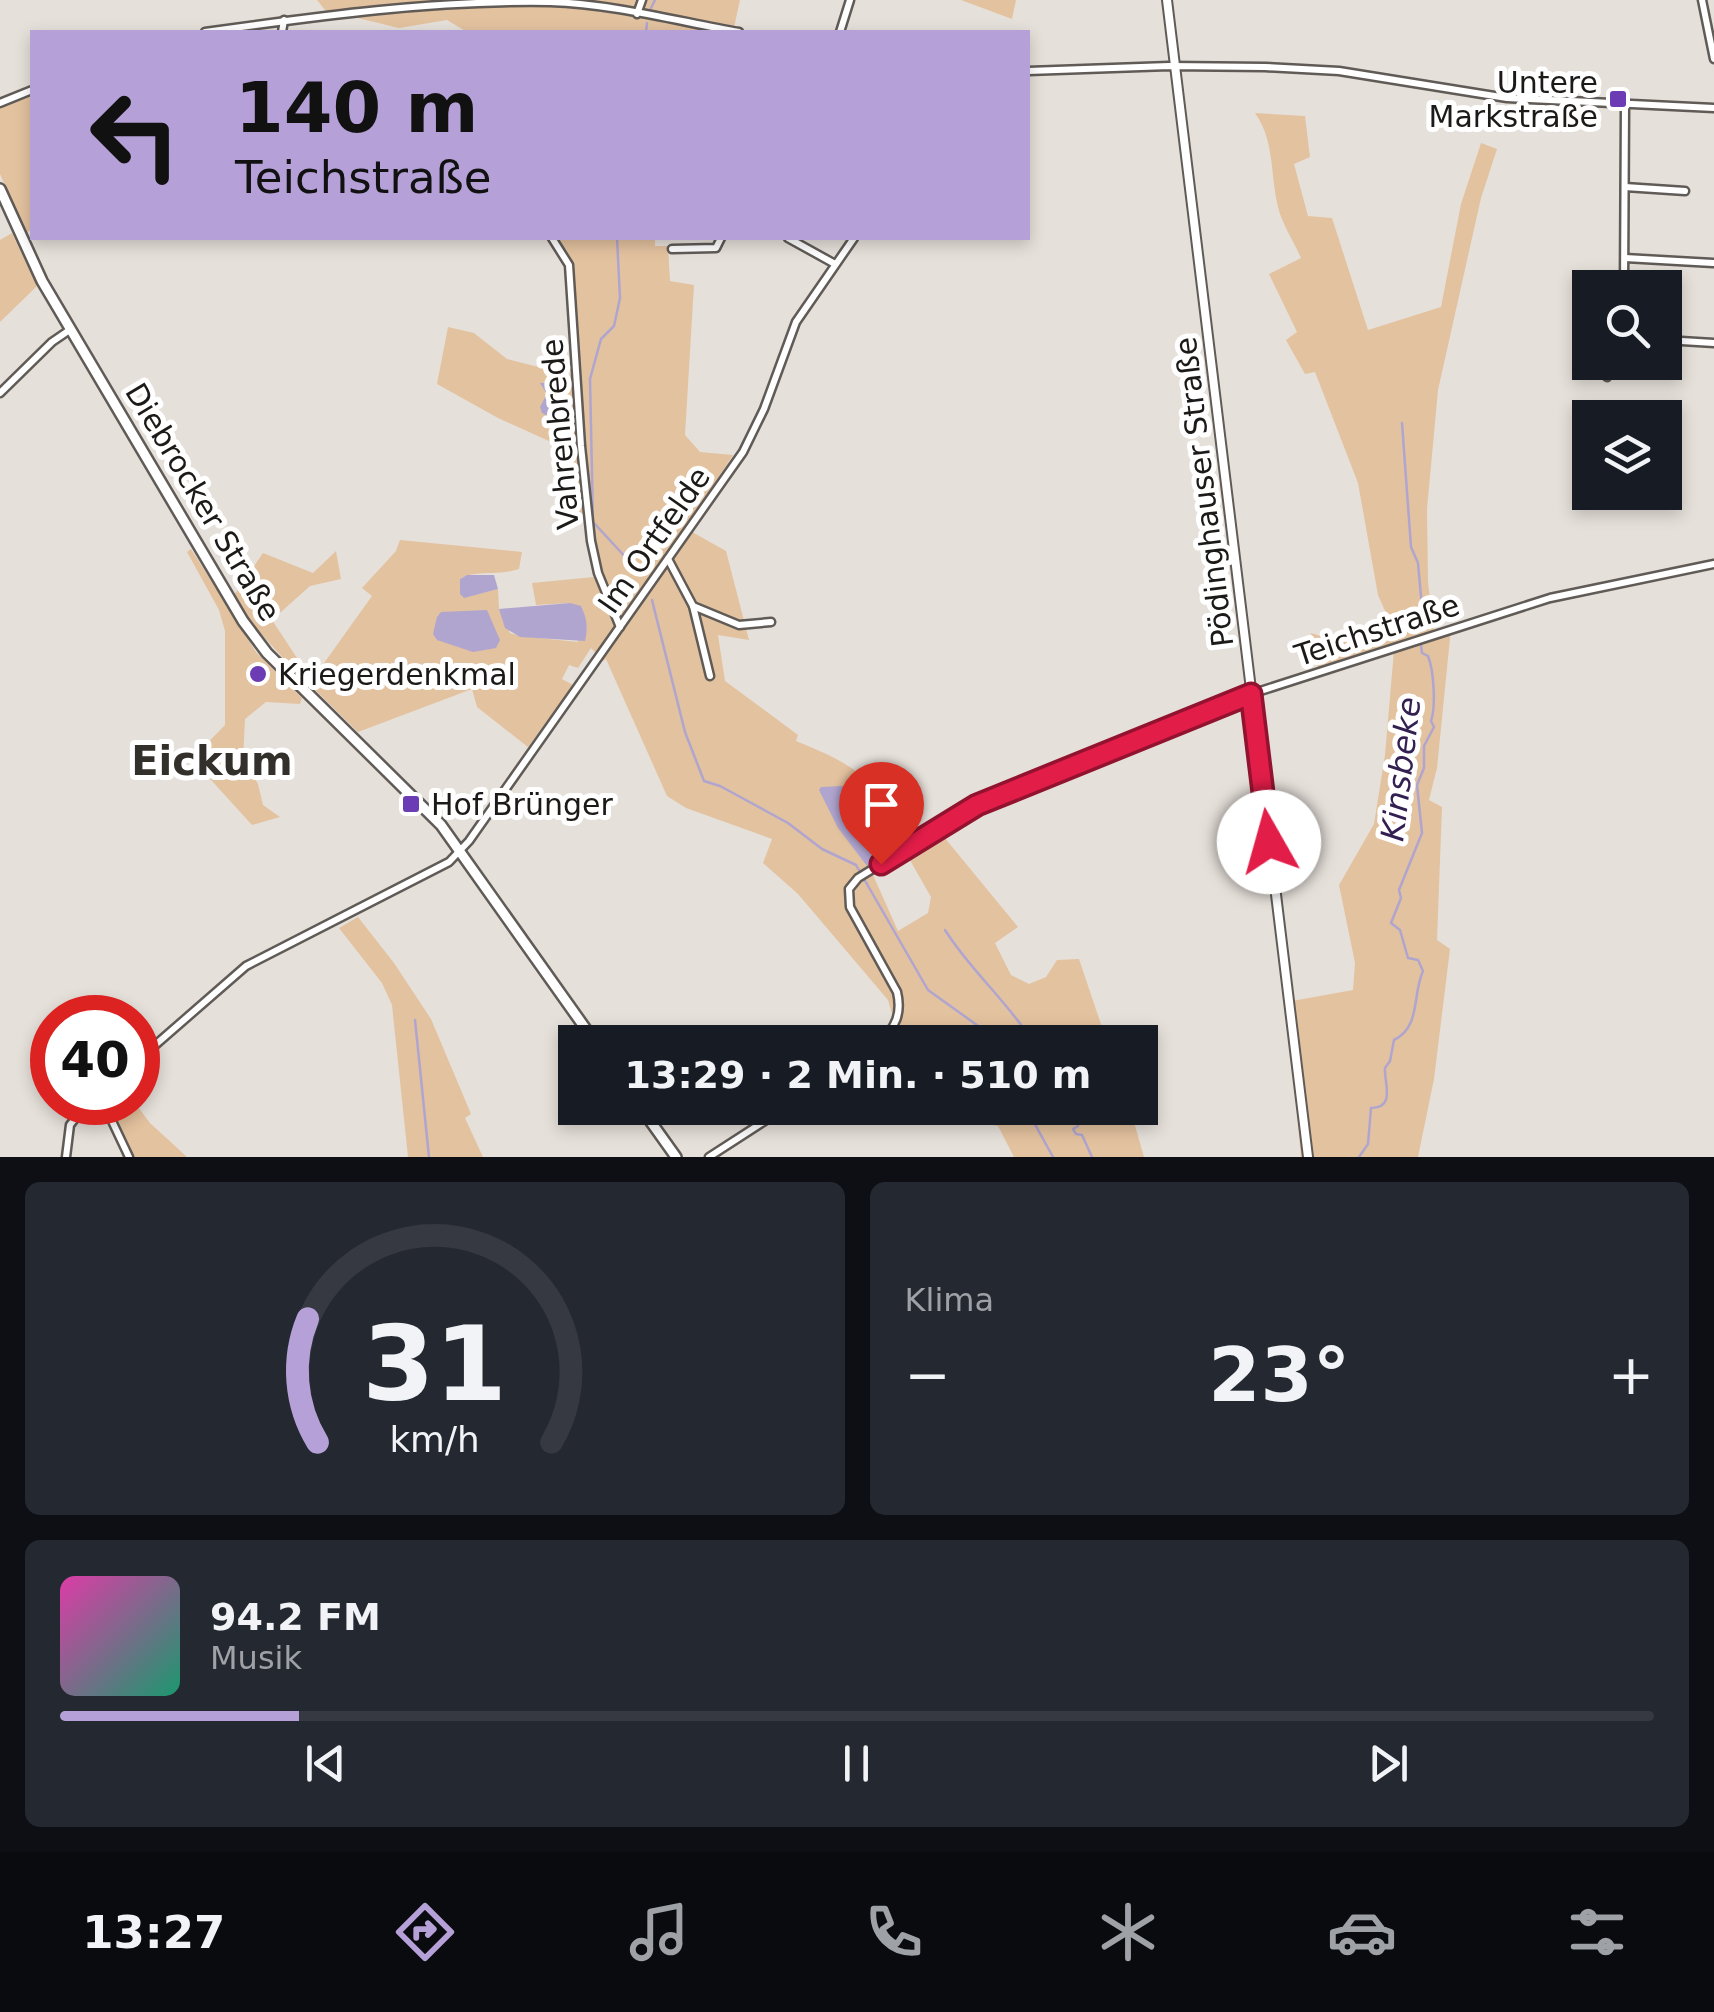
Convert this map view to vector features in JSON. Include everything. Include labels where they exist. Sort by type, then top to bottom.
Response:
[{"type":"main road","name":"Diebrocker Straße","points":[[0,189],[71,329],[202,555],[261,646],[414,796],[460,850],[583,1025]]},
{"type":"main road","points":[[653,1125],[676,1157]]},
{"type":"street","points":[[637,14],[642,0]]},
{"type":"street","points":[[841,30],[850,0]]},
{"type":"street","name":"Pödinghauser Straße","points":[[1167,0],[1308,1157]]},
{"type":"street","points":[[1702,0],[1714,60]]},
{"type":"street","points":[[218,30],[398,8],[496,1],[566,3],[729,30]]},
{"type":"street","points":[[282,30],[284,20]]},
{"type":"street","points":[[1030,71],[1175,66],[1338,71],[1507,98],[1714,108]]},
{"type":"street","points":[[0,102],[30,91]]},
{"type":"street","points":[[1624,104],[1625,270]]},
{"type":"street","points":[[1625,187],[1685,191]]},
{"type":"street","name":"Vahrenbrede","points":[[553,240],[570,265],[581,446],[592,541],[598,574],[620,627]]},
{"type":"street","points":[[672,249],[716,248],[720,240]]},
{"type":"street","points":[[792,240],[836,264]]},
{"type":"street","name":"Im Ortfelde","points":[[460,850],[749,441],[796,322],[853,240]]},
{"type":"street","points":[[1625,258],[1714,263]]},
{"type":"street","points":[[0,393],[52,342],[71,329]]},
{"type":"street","points":[[1682,341],[1714,343]]},
{"type":"street","points":[[668,560],[693,606],[710,676]]},
{"type":"street","name":"Teichstraße","points":[[893,1025],[900,1005],[897,992],[850,907],[849,889],[866,873],[977,805],[1251,694],[1550,598],[1714,564]]},
{"type":"street","points":[[693,606],[739,625],[771,622]]},
{"type":"street","points":[[160,1041],[246,966],[448,862],[460,850]]},
{"type":"street","points":[[66,1157],[70,1125]]},
{"type":"street","points":[[114,1125],[129,1157]]},
{"type":"street","points":[[709,1157],[759,1125]]},
{"type":"shaded area","points":[[317,0],[740,0],[733,30],[464,30],[447,20],[399,28],[325,10]]},
{"type":"shaded area","points":[[961,0],[1016,0],[1012,19]]},
{"type":"shaded area","points":[[30,94],[30,230],[26,234],[0,174],[0,106]]},
{"type":"shaded area","points":[[1255,113],[1305,116],[1310,157],[1294,164],[1308,216],[1332,218],[1368,330],[1441,307],[1461,204],[1481,143],[1497,149],[1481,198],[1438,390],[1427,509],[1428,582],[1434,633],[1451,628],[1437,768],[1429,800],[1442,807],[1437,940],[1450,949],[1434,1079],[1418,1157],[1301,1157],[1289,1026],[1292,1001],[1353,990],[1355,963],[1339,885],[1374,824],[1385,755],[1394,650],[1319,673],[1311,633],[1331,639],[1390,622],[1378,595],[1358,483],[1315,372],[1305,374],[1286,340],[1297,332],[1269,274],[1301,258],[1280,213],[1269,147]]},
{"type":"shaded area","points":[[12,233],[37,286],[0,322],[0,240]]},
{"type":"shaded area","points":[[549,240],[655,240],[655,246],[668,246],[670,281],[694,285],[685,435],[700,452],[733,455],[685,528],[726,551],[749,640],[718,635],[725,681],[798,735],[796,741],[852,768],[864,778],[905,843],[935,826],[1018,927],[995,943],[1011,975],[1029,984],[1046,977],[1057,960],[1079,959],[1101,1025],[890,1025],[893,1017],[888,1000],[798,894],[763,863],[772,839],[686,808],[667,796],[606,659],[603,661],[591,648],[578,668],[569,665],[562,679],[573,685],[528,747],[477,707],[472,689],[358,732],[309,684],[372,596],[362,588],[396,551],[400,540],[522,552],[519,569],[461,578],[460,594],[465,597],[498,589],[499,609],[510,633],[578,642],[570,603],[536,605],[532,583],[594,577],[586,518],[575,519],[571,451],[498,418],[437,384],[448,327],[474,333],[507,359],[574,376],[564,260]],"holes":[[[907,855],[931,897],[928,913],[898,931],[873,875]]]},
{"type":"shaded area","points":[[540,383],[562,383],[563,415],[557,421],[542,413],[540,407],[547,394]]},
{"type":"shaded area","points":[[191,549],[256,652],[302,698],[300,704],[266,702],[245,719],[243,759],[258,784],[263,805],[280,817],[252,825],[192,759],[225,725],[225,631],[219,610],[187,552]]},
{"type":"shaded area","points":[[336,551],[341,579],[310,586],[272,620],[299,661],[292,668],[256,628],[234,595],[263,553],[313,573]]},
{"type":"shaded area","points":[[467,575],[494,575],[498,589],[464,598],[460,594],[460,579]]},
{"type":"shaded area","points":[[570,603],[581,606],[583,611],[585,641],[520,637],[505,628],[499,609]]},
{"type":"shaded area","points":[[487,610],[500,640],[496,648],[473,652],[437,640],[433,634],[441,612]]},
{"type":"shaded area","points":[[863,785],[875,789],[904,845],[867,866],[838,828],[819,790]]},
{"type":"shaded area","points":[[358,917],[431,1019],[471,1114],[465,1118],[483,1157],[408,1157],[392,1005],[382,983],[339,928]]},
{"type":"shaded area","points":[[117,1125],[152,1125],[187,1157],[132,1157]]},
{"type":"shaded area","points":[[992,1125],[1135,1125],[1144,1157],[1014,1157],[998,1126]]},
{"type":"waterway","points":[[651,8],[655,0]]},
{"type":"waterway","points":[[646,30],[647,23]]},
{"type":"waterway","points":[[617,240],[620,298],[614,326],[601,339],[590,379],[593,522],[642,575]]},
{"type":"waterway","name":"Kinsbeke","points":[[1402,423],[1411,547],[1418,563],[1424,630]]},
{"type":"waterway","points":[[652,600],[685,732],[704,781],[788,823],[822,849],[856,865],[928,990],[977,1025]]},
{"type":"waterway","name":"Kinsbeke","points":[[1359,1157],[1368,1144],[1371,1108],[1379,1107],[1386,1099],[1385,1068],[1394,1040],[1412,1019],[1423,971],[1418,960],[1408,958],[1400,930],[1391,923],[1401,898],[1399,890],[1422,833],[1417,785],[1424,768],[1424,746],[1434,727],[1432,671],[1421,645]]},
{"type":"waterway","points":[[945,930],[1021,1025]]},
{"type":"waterway","points":[[415,1020],[429,1157]]},
{"type":"waterway","points":[[1035,1125],[1053,1157]]},
{"type":"waterway","points":[[1078,1125],[1073,1129],[1082,1135],[1092,1157]]},
{"type":"place","name":"Untere Markstraße","points":[[1618,99]]},
{"type":"place","name":"Kriegerdenkmal","points":[[258,674]]},
{"type":"place","name":"Hof Brünger","points":[[411,804]]},
{"type":"district","name":"Eickum","points":[[212,761]]},
{"type":"route","points":[[881,864],[977,805],[1251,694],[1269,842]]}]
